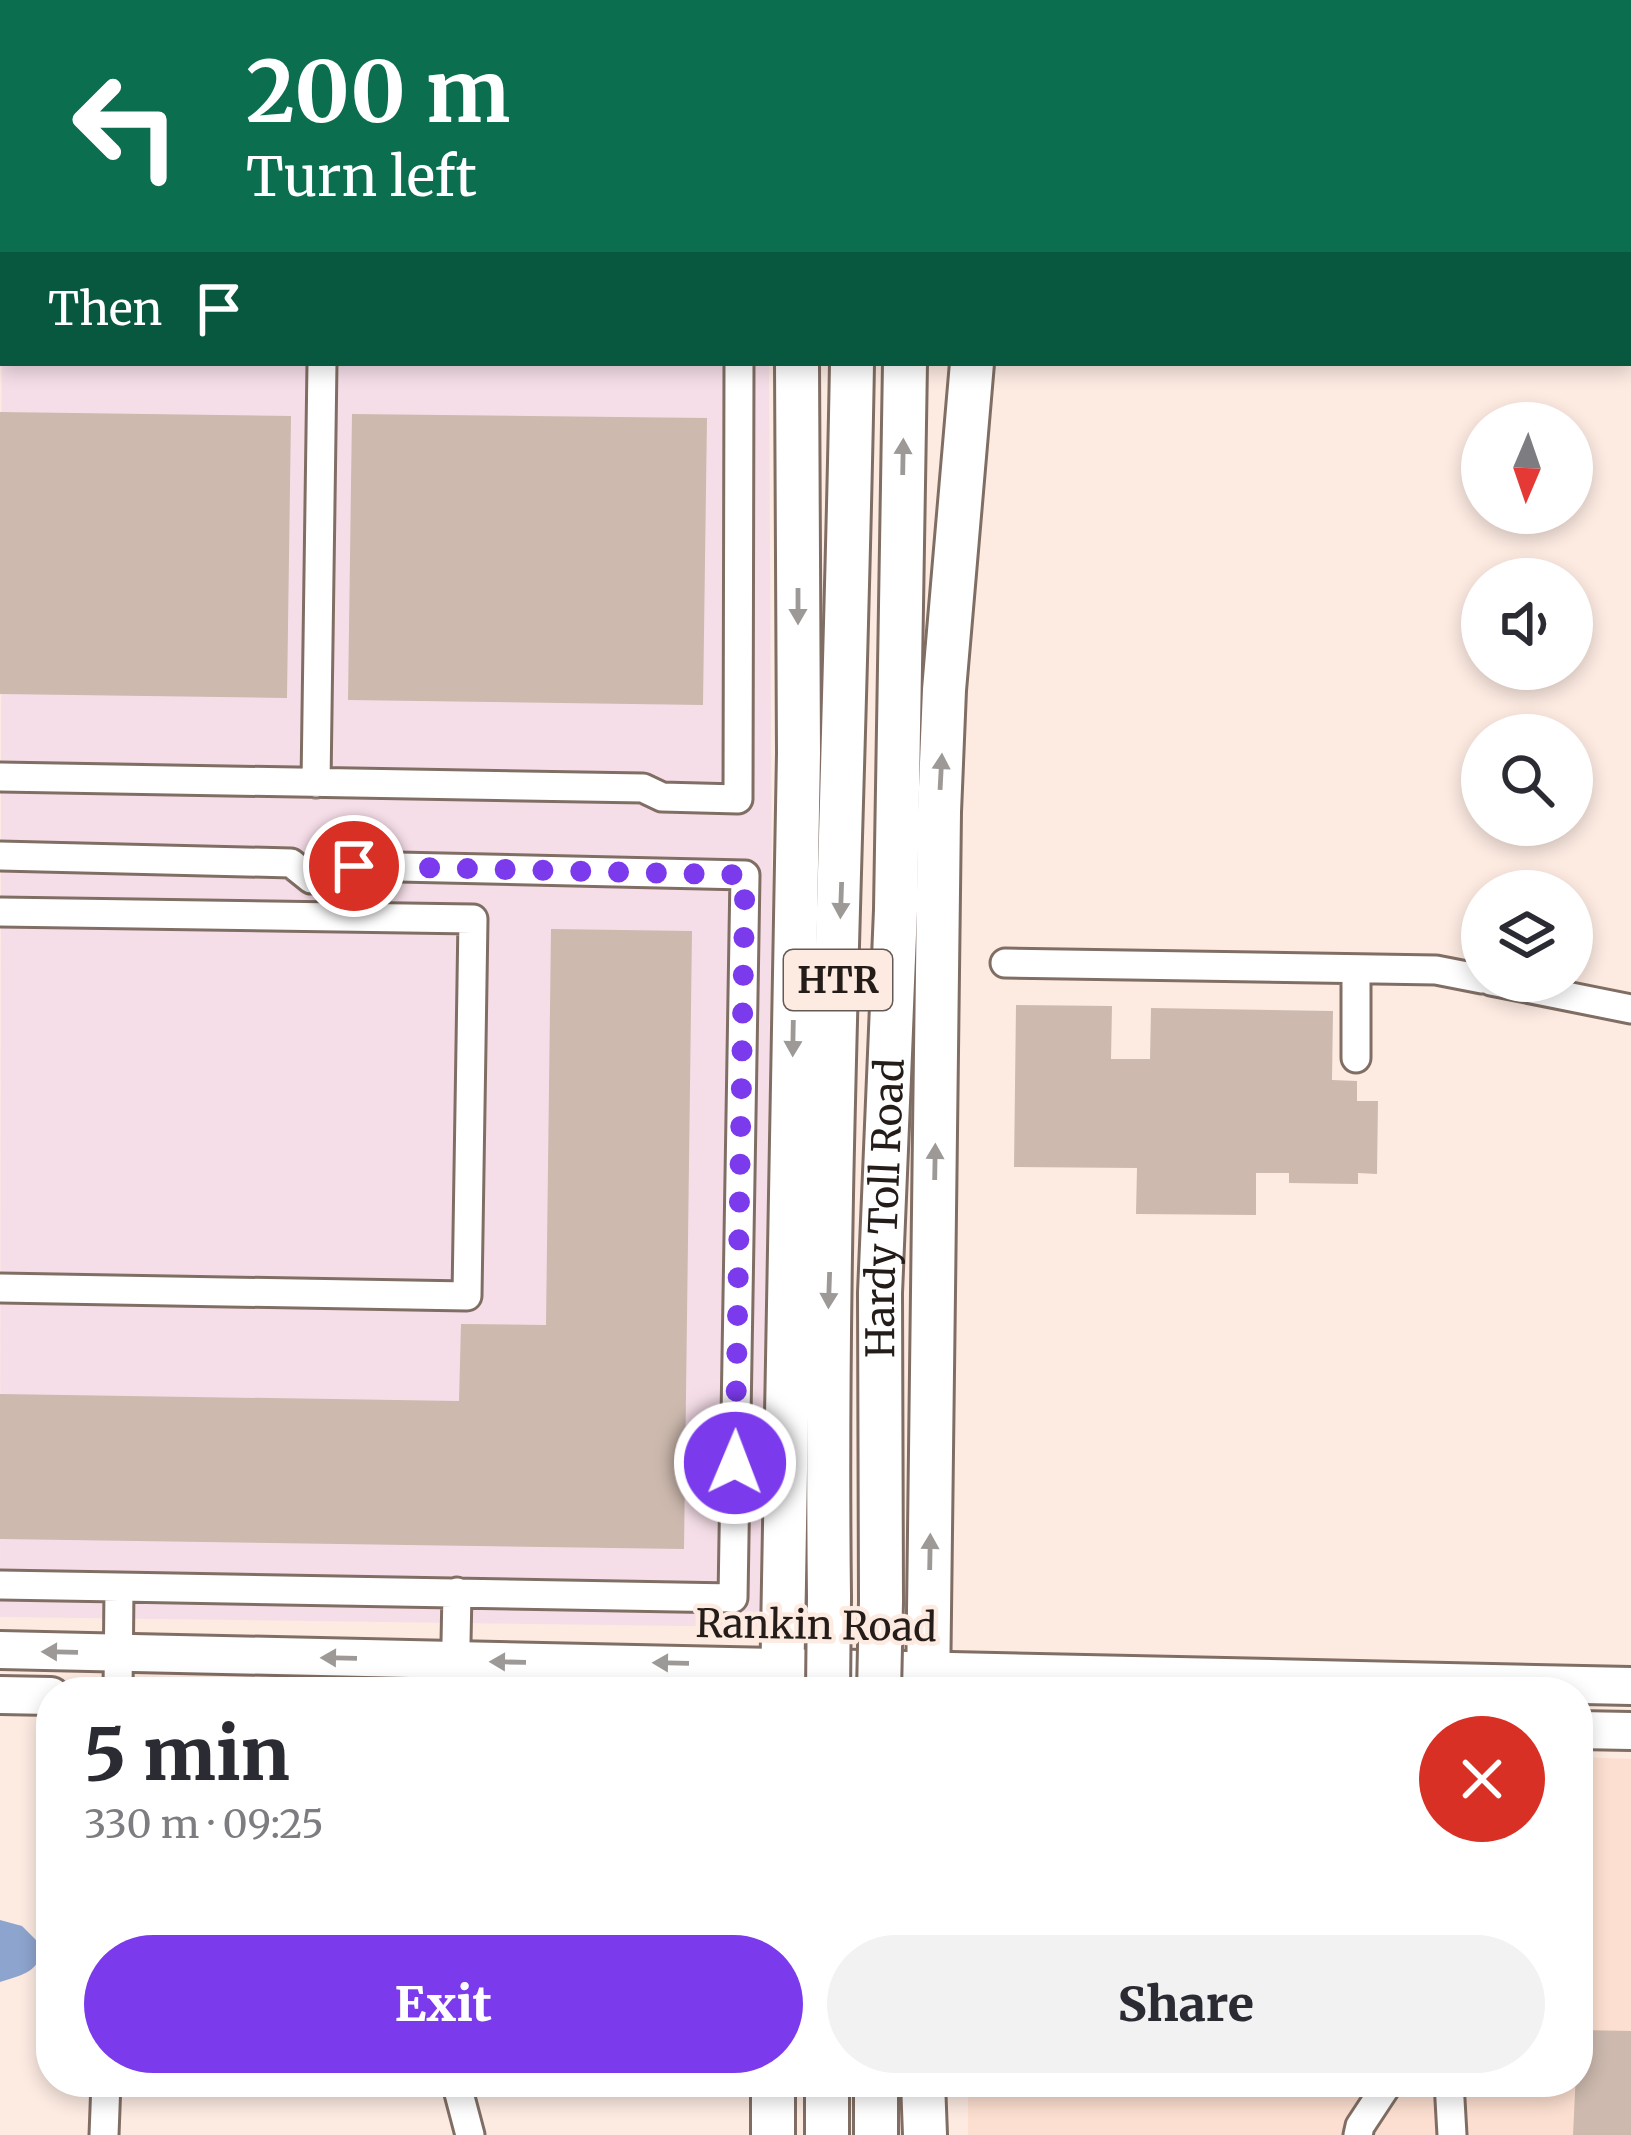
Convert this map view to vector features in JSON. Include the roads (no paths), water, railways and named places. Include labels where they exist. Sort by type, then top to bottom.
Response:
[{"type":"highway","points":[[782,1677],[799,753],[797,366]]},
{"type":"highway","points":[[826,366],[827,533],[846,737]]},
{"type":"highway","name":"Hardy Toll Road","points":[[829,1677],[826,1364],[846,737],[852,366]]},
{"type":"highway","name":"Hardy Toll Road","points":[[879,1677],[880,1293],[896,910],[904,366]]},
{"type":"highway","points":[[896,910],[946,366]]},
{"type":"highway","points":[[928,1677],[939,812],[944,690],[972,366]]},
{"type":"highway","points":[[773,2097],[773,2135]]},
{"type":"highway","points":[[827,2097],[827,2135]]},
{"type":"highway","points":[[876,2097],[876,2135]]},
{"type":"highway","points":[[924,2097],[925,2135]]},
{"type":"main road","name":"Rankin Road","points":[[0,1650],[119,1653],[456,1676],[619,1677]]},
{"type":"main road","name":"Rankin Road","points":[[1593,1686],[1631,1686]]},
{"type":"main road","points":[[0,1695],[36,1696]]},
{"type":"main road","points":[[1593,1730],[1631,1731]]},
{"type":"street","points":[[316,782],[322,366]]},
{"type":"street","points":[[0,777],[643,788],[662,796],[738,799],[740,366]]},
{"type":"street","points":[[0,856],[291,863],[311,879],[340,879],[354,866],[745,875],[733,1598],[0,1586]]},
{"type":"street","points":[[0,912],[473,919],[467,1296],[0,1288]]},
{"type":"street","points":[[1005,962],[1436,970],[1461,975]]},
{"type":"street","points":[[1356,969],[1356,1058]]},
{"type":"street","points":[[1593,1001],[1631,1009]]},
{"type":"street","points":[[118,1587],[118,1677]]},
{"type":"street","points":[[456,1676],[457,1592]]},
{"type":"street","points":[[104,2135],[105,2097]]},
{"type":"street","points":[[460,2097],[470,2135]]},
{"type":"street","points":[[1358,2135],[1379,2097]]},
{"type":"street","points":[[1450,2097],[1451,2135]]},
{"type":"water","points":[[0,1920],[22,1926],[36,1940],[36,1964],[0,1982]]}]
